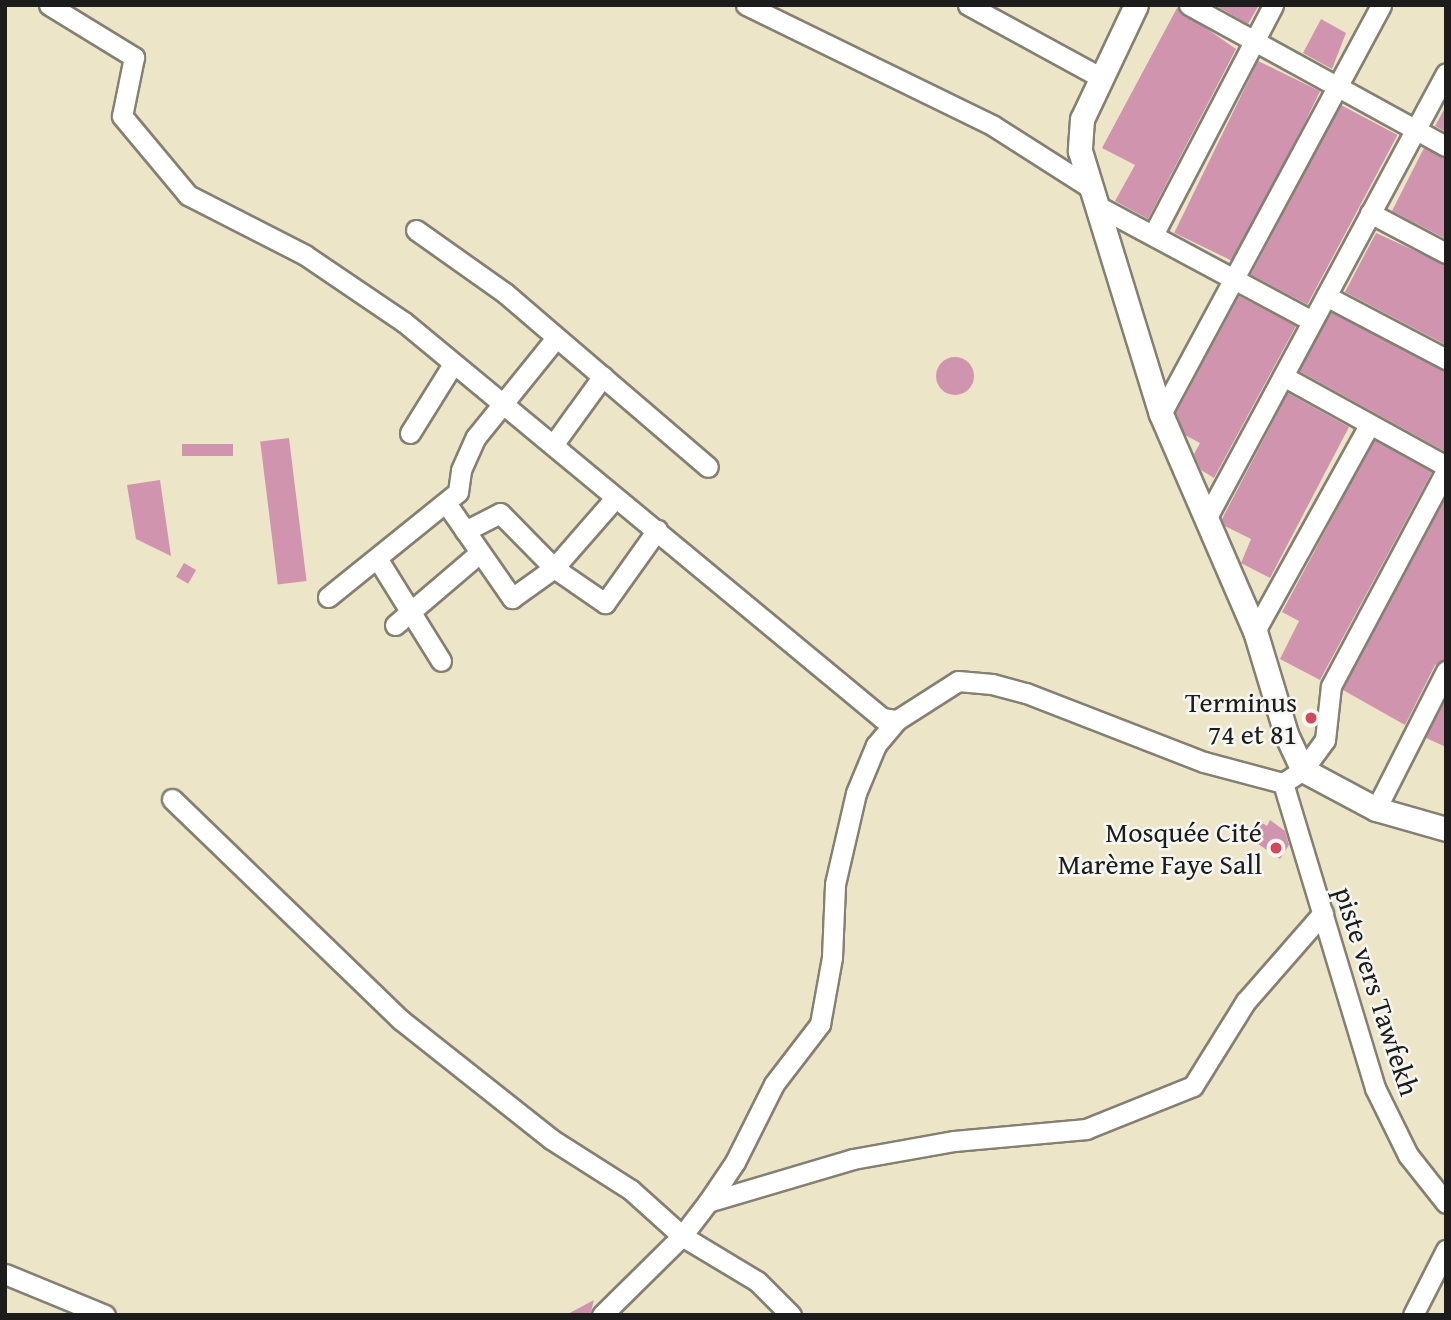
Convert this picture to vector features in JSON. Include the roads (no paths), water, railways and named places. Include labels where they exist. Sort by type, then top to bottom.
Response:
[{"type":"street","points":[[49,5],[134,57],[122,116],[188,195],[305,255],[404,323],[657,530],[874,714],[897,720]]},
{"type":"street","points":[[746,5],[992,125],[1153,235],[1312,321]]},
{"type":"street","points":[[968,5],[1100,77]]},
{"type":"street","points":[[1136,5],[1082,119],[1080,141],[1094,197],[1161,415],[1255,631],[1286,734],[1303,770],[1376,809],[1446,829]]},
{"type":"street","points":[[1189,5],[1446,146]]},
{"type":"street","points":[[1153,235],[1273,5]]},
{"type":"street","points":[[1161,415],[1381,5]]},
{"type":"street","points":[[1206,519],[1446,73]]},
{"type":"street","points":[[1370,213],[1446,253]]},
{"type":"street","points":[[415,230],[505,293],[555,339],[603,376],[708,467]]},
{"type":"street","points":[[1326,296],[1446,359]]},
{"type":"street","points":[[328,597],[458,492],[461,470],[476,437],[500,403],[555,339]]},
{"type":"street","points":[[410,433],[453,364]]},
{"type":"street","points":[[553,445],[603,376]]},
{"type":"street","points":[[1283,376],[1446,466]]},
{"type":"street","points":[[1255,631],[1369,425]]},
{"type":"street","points":[[603,1315],[682,1236],[708,1202],[735,1162],[774,1084],[820,1024],[832,957],[835,884],[856,793],[876,745],[897,720],[948,684],[969,681],[992,684],[1026,693],[1204,762],[1283,783],[1303,770],[1329,729],[1331,686],[1446,471]]},
{"type":"street","points":[[446,503],[478,554],[512,598],[554,568],[615,498]]},
{"type":"street","points":[[465,531],[500,513],[554,568],[605,603],[657,530]]},
{"type":"street","points":[[395,625],[478,554]]},
{"type":"street","points":[[377,558],[441,661]]},
{"type":"street","points":[[1376,809],[1446,671]]},
{"type":"street","name":"piste vers Tawfekh","points":[[1283,783],[1375,1088],[1408,1155],[1446,1203]]},
{"type":"street","points":[[172,799],[401,1020],[551,1139],[631,1190],[682,1236],[757,1281],[791,1315]]},
{"type":"street","points":[[708,1202],[853,1159],[954,1141],[1086,1129],[1193,1086],[1246,1001],[1323,913]]},
{"type":"street","points":[[1413,1315],[1446,1250]]},
{"type":"street","points":[[5,1274],[105,1315]]},
{"type":"place","name":"Terminus 74 et 81","points":[[1311,718]]},
{"type":"place","name":"Mosquée Cité Marème Faye Sall","points":[[1276,848]]}]
